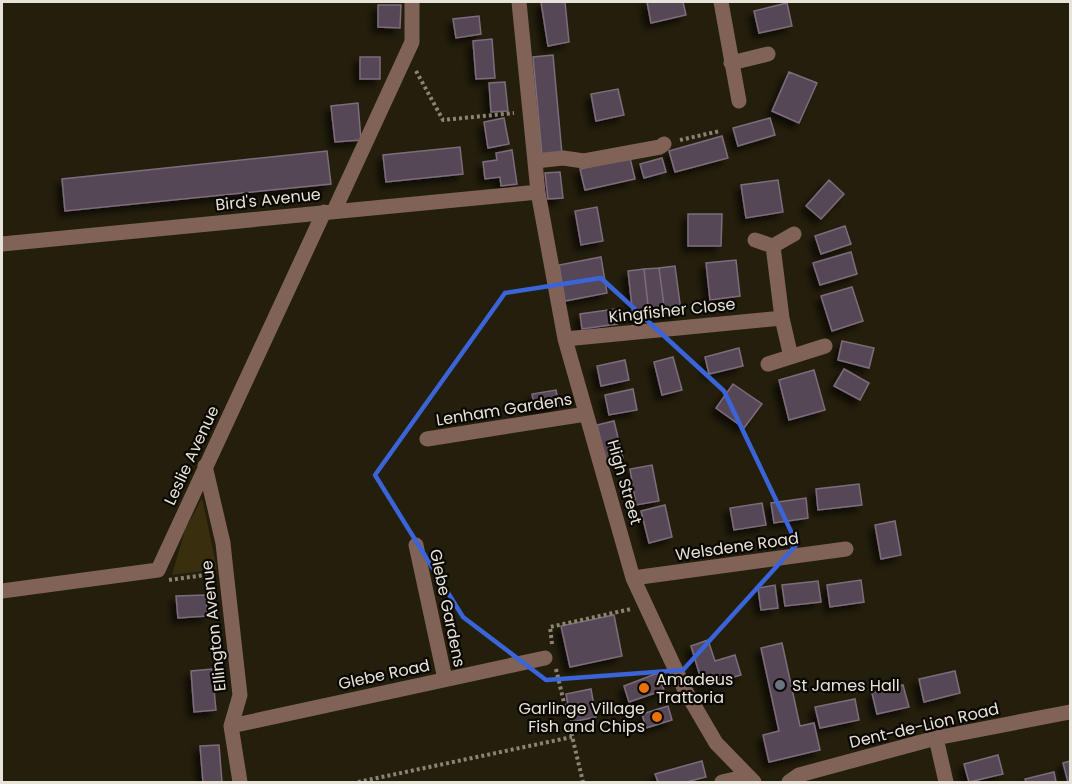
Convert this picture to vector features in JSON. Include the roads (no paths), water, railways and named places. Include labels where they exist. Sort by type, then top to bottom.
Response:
[{"type":"street","name":"Leslie Avenue","points":[[2,591],[158,570],[206,466],[412,42],[412,2]]},
{"type":"street","name":"High Street","points":[[519,2],[538,192],[565,339],[633,578],[685,690],[716,742],[751,779]]},
{"type":"street","points":[[721,2],[739,102]]},
{"type":"street","points":[[731,63],[768,54]]},
{"type":"street","points":[[535,161],[563,158],[584,161],[660,147],[664,144]]},
{"type":"street","name":"Bird's Avenue","points":[[2,244],[538,192]]},
{"type":"street","points":[[755,240],[774,246],[794,234]]},
{"type":"street","points":[[774,246],[782,318],[791,357]]},
{"type":"street","name":"Kingfisher Close","points":[[565,339],[782,318]]},
{"type":"street","points":[[768,364],[825,346]]},
{"type":"street","name":"Lenham Gardens","points":[[427,439],[586,414]]},
{"type":"street","name":"Ellington Avenue","points":[[206,466],[223,543],[240,694],[231,726],[240,783]]},
{"type":"street","name":"Glebe Gardens","points":[[416,545],[445,679]]},
{"type":"street","name":"Welsdene Road","points":[[633,578],[846,549]]},
{"type":"street","name":"Glebe Road","points":[[231,726],[551,657]]},
{"type":"street","name":"Dent-de-Lion Road","points":[[789,783],[799,776],[936,738],[1071,712]]},
{"type":"street","points":[[936,738],[946,783]]},
{"type":"street","points":[[722,783],[751,779]]},
{"type":"place","name":"St James Hall","points":[[780,685]]},
{"type":"place","name":"Amadeus Trattoria","points":[[644,688]]},
{"type":"place","name":"Garlinge Village Fish and Chips","points":[[657,717]]}]
